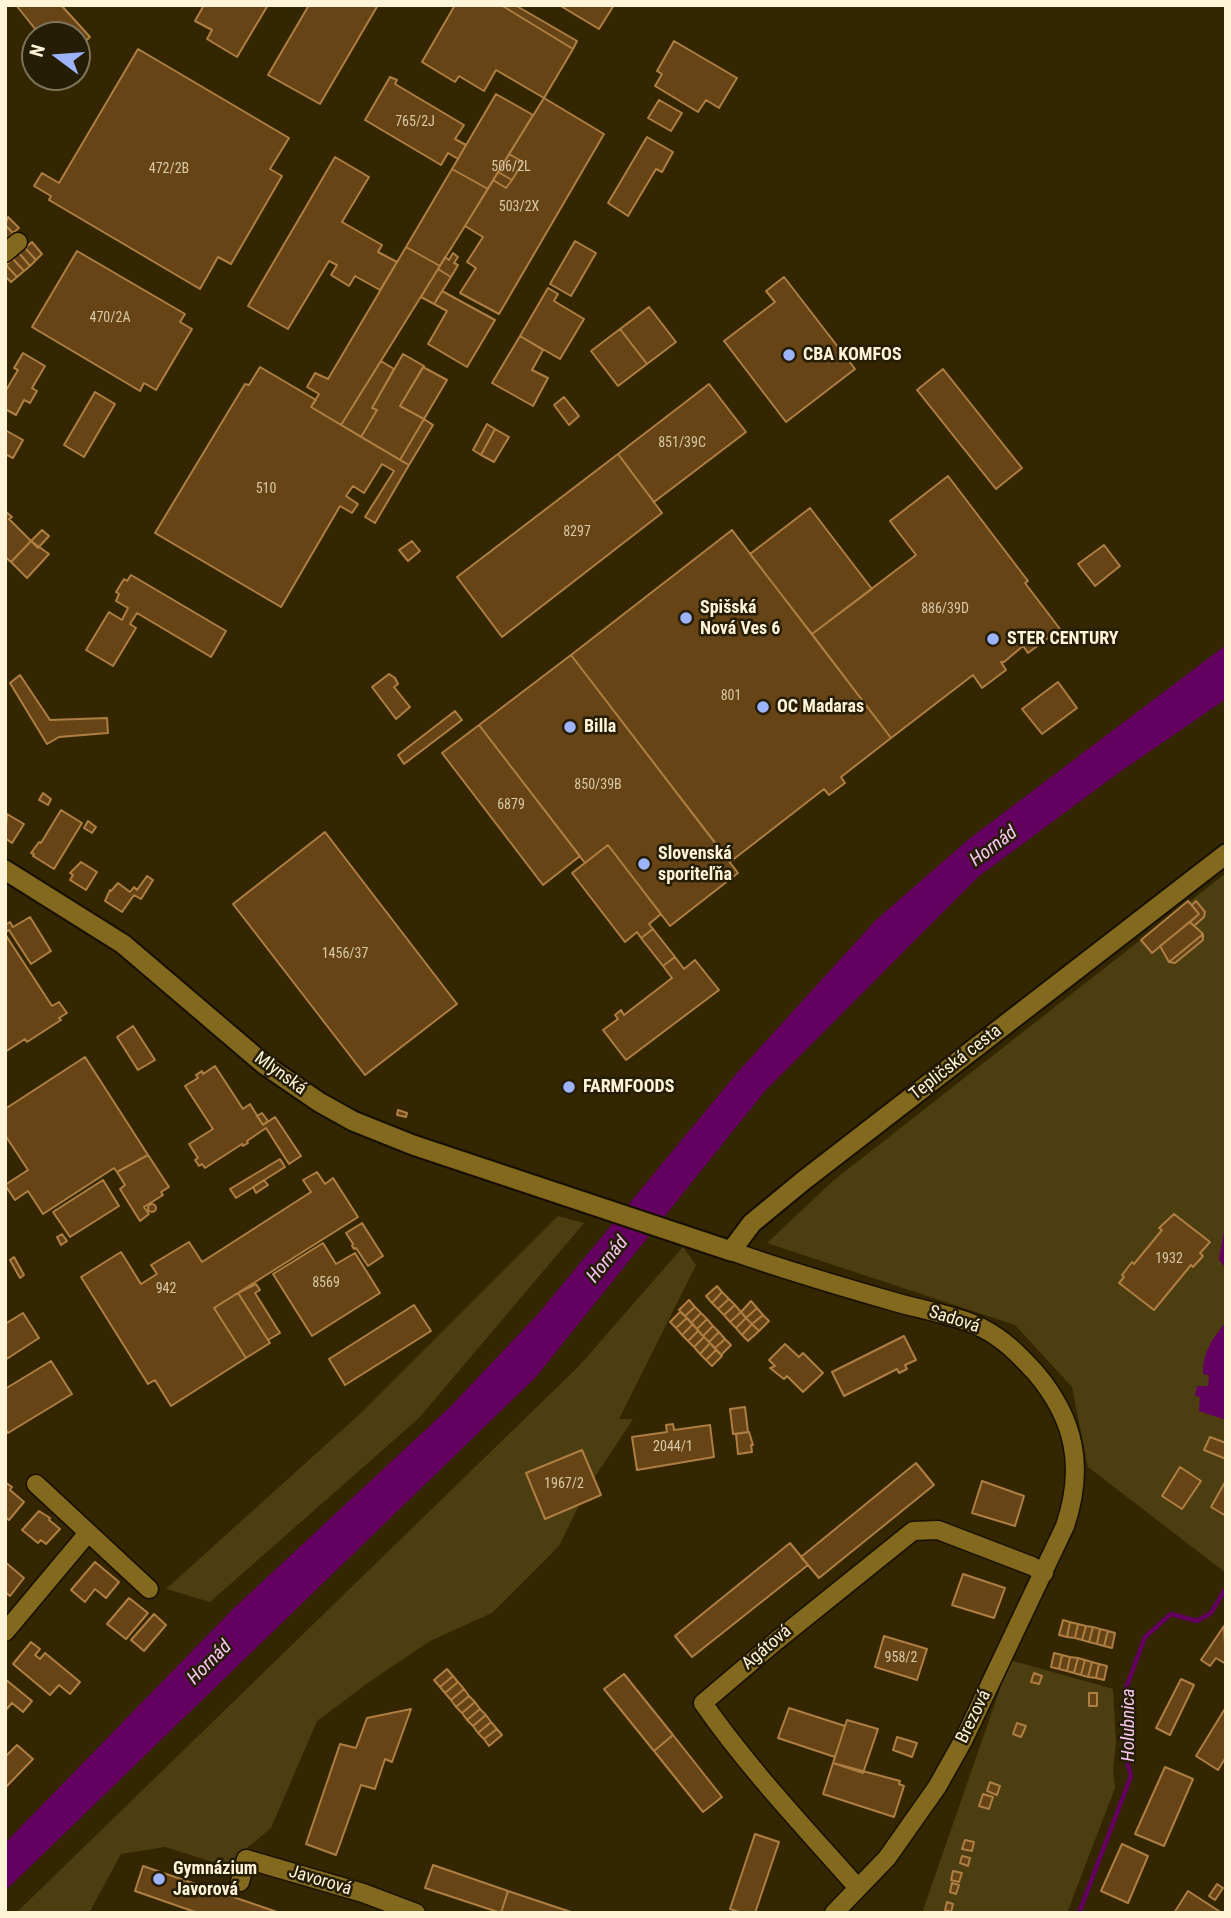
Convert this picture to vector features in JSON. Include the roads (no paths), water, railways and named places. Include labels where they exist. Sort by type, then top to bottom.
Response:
[{"type":"street","name":"Tepličská cesta","points":[[731,1251],[752,1223],[803,1181],[1226,854]]},
{"type":"street","name":"Mlynská","points":[[5,870],[123,944],[265,1065],[352,1121],[413,1145],[731,1251]]},
{"type":"street","name":"Sadová","points":[[731,1251],[808,1278],[979,1326],[1011,1346],[1045,1385],[1063,1411],[1073,1441],[1074,1495]]},
{"type":"street","points":[[36,1484],[149,1589]]},
{"type":"street","name":"Brezová","points":[[834,1913],[897,1846],[937,1787],[964,1739],[1044,1573],[1065,1526],[1074,1495]]},
{"type":"street","name":"Agátová","points":[[858,1888],[730,1742],[703,1703],[913,1531],[938,1530],[1044,1573]]},
{"type":"street","points":[[5,1632],[88,1533]]},
{"type":"street","name":"Javorová","points":[[240,1882],[246,1859],[416,1913]]},
{"type":"water","name":"Hornád","points":[[1226,645],[1226,699],[1117,774],[978,877],[765,1091],[536,1377],[5,1891],[5,1843],[233,1609],[450,1407],[538,1314],[737,1073],[876,920],[969,839]]},
{"type":"water","points":[[1226,1221],[1226,1269],[1219,1259]]},
{"type":"water","points":[[1226,1322],[1226,1420],[1199,1411],[1200,1397],[1195,1396],[1197,1386],[1208,1386],[1209,1375],[1203,1374],[1205,1359],[1213,1340]]},
{"type":"waterway","name":"Holubnica","points":[[1079,1913],[1131,1776],[1126,1757],[1126,1688],[1145,1637],[1171,1614],[1197,1621],[1211,1613],[1226,1588]]},
{"type":"place","name":"CBA KOMFOS","points":[[789,355]]},
{"type":"place","name":"Spišská Nová Ves 6","points":[[686,618]]},
{"type":"place","name":"STER CENTURY","points":[[993,639]]},
{"type":"place","name":"OC Madaras","points":[[763,707]]},
{"type":"place","name":"Billa","points":[[570,727]]},
{"type":"place","name":"Slovenská sporiteľňa","points":[[644,864]]},
{"type":"place","name":"FARMFOODS","points":[[569,1087]]},
{"type":"place","name":"Gymnázium Javorová","points":[[159,1879]]}]
